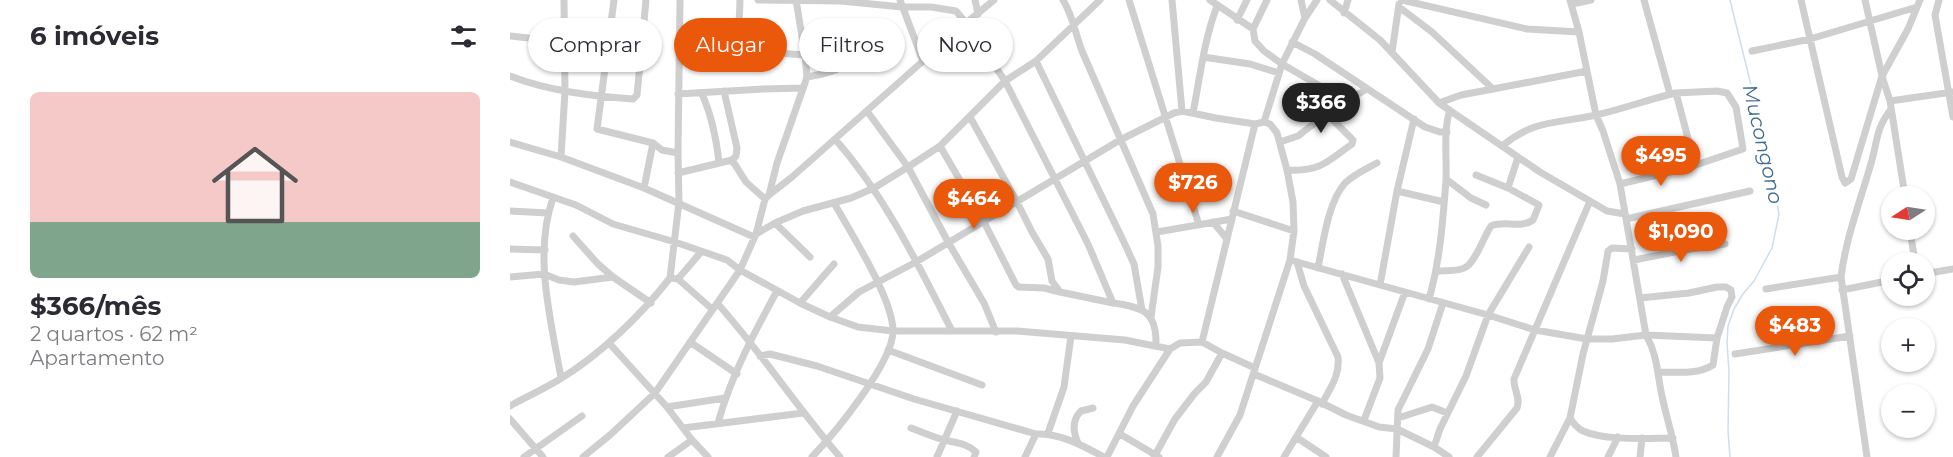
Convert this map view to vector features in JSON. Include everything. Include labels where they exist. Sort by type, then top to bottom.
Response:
[{"type":"street","points":[[564,0],[564,18]]},
{"type":"street","points":[[614,0],[597,129],[653,143],[662,150],[678,153]]},
{"type":"street","points":[[510,76],[530,84],[633,99],[637,95],[646,0]]},
{"type":"street","points":[[680,0],[680,18]]},
{"type":"street","points":[[739,18],[740,0]]},
{"type":"street","points":[[758,0],[901,4],[956,11],[962,18]]},
{"type":"street","points":[[975,0],[978,14]]},
{"type":"street","points":[[973,18],[994,0]]},
{"type":"street","points":[[1063,0],[1072,14],[1082,51],[1153,214],[1157,232],[1158,267],[1151,317]]},
{"type":"street","points":[[755,235],[803,211],[851,198],[874,188],[940,146],[1005,81],[1036,61],[1100,0]]},
{"type":"street","points":[[1129,0],[1199,225]]},
{"type":"street","points":[[1172,0],[1182,111]]},
{"type":"street","points":[[1210,0],[1253,30],[1258,45],[1282,64],[1312,80],[1328,92],[1339,98],[1347,98],[1367,88]]},
{"type":"street","points":[[1237,20],[1247,0]]},
{"type":"street","points":[[1253,30],[1267,0]]},
{"type":"street","points":[[1301,0],[1305,18]]},
{"type":"street","points":[[1264,122],[1282,64],[1305,18],[1317,0]]},
{"type":"street","points":[[1330,0],[1380,40],[1439,103],[1518,157],[1607,211],[1625,216],[1750,191]]},
{"type":"street","points":[[1344,13],[1348,0]]},
{"type":"street","points":[[1591,0],[1571,2],[1596,115],[1620,184],[1646,336],[1653,350],[1659,372],[1676,457]]},
{"type":"street","points":[[1644,0],[1694,161],[1693,165]]},
{"type":"street","points":[[1801,0],[1844,183],[1851,179],[1882,76],[1908,28],[1918,3]]},
{"type":"street","points":[[1865,0],[1891,105],[1903,186]]},
{"type":"street","points":[[1939,0],[1935,15],[1951,92],[1953,117]]},
{"type":"street","points":[[797,1],[800,18]]},
{"type":"street","points":[[1392,52],[1400,2]]},
{"type":"street","points":[[1400,2],[1527,29],[1579,32]]},
{"type":"street","points":[[1400,2],[1493,89]]},
{"type":"street","points":[[1752,51],[1810,39],[1918,3]]},
{"type":"street","points":[[901,4],[917,47]]},
{"type":"street","points":[[1194,112],[1203,57],[1211,21],[1217,6]]},
{"type":"street","points":[[510,36],[528,38]]},
{"type":"street","points":[[1292,42],[1315,54],[1425,127],[1447,132]]},
{"type":"street","points":[[1203,57],[1242,62],[1279,73]]},
{"type":"street","points":[[1036,61],[1134,264],[1142,310]]},
{"type":"street","points":[[767,197],[917,66]]},
{"type":"street","points":[[1439,103],[1461,95],[1587,71]]},
{"type":"street","points":[[561,157],[565,72]]},
{"type":"street","points":[[674,279],[679,202],[679,72]]},
{"type":"street","points":[[583,457],[655,393],[740,270],[755,235],[807,77],[807,72]]},
{"type":"street","points":[[807,77],[832,72]]},
{"type":"street","points":[[999,72],[1088,244],[1113,303]]},
{"type":"street","points":[[678,94],[803,88]]},
{"type":"street","points":[[1502,146],[1526,129],[1596,115],[1673,93],[1717,91],[1726,93],[1736,107],[1743,149],[1620,184]]},
{"type":"street","points":[[678,173],[732,160],[736,156],[737,148],[724,92]]},
{"type":"street","points":[[1867,457],[1842,290],[1841,277],[1848,242],[1872,160],[1879,127],[1891,105],[1951,92]]},
{"type":"street","points":[[702,94],[711,116],[719,162]]},
{"type":"street","points":[[1280,142],[1298,136],[1347,98]]},
{"type":"street","points":[[1429,299],[1438,271],[1450,110]]},
{"type":"street","points":[[867,111],[908,167],[984,303],[996,332]]},
{"type":"street","points":[[830,317],[859,292],[916,261],[1120,140],[1167,117],[1182,111],[1255,124],[1264,122],[1270,124],[1280,142],[1293,202],[1294,261],[1240,415],[1218,457]]},
{"type":"street","points":[[1287,170],[1304,171],[1318,168],[1352,144],[1353,140],[1349,134],[1327,114]]},
{"type":"street","points":[[970,117],[1048,259],[1052,281],[1060,292]]},
{"type":"street","points":[[1380,285],[1397,191],[1414,119]]},
{"type":"street","points":[[1202,342],[1255,124]]},
{"type":"street","points":[[835,139],[855,161],[874,188],[916,261],[952,331]]},
{"type":"street","points":[[510,142],[561,157],[644,188],[755,235]]},
{"type":"street","points":[[644,188],[653,143]]},
{"type":"street","points":[[940,146],[983,220],[1016,285],[1044,288],[1128,305],[1142,310],[1155,323],[1156,345]]},
{"type":"street","points":[[1508,188],[1518,157]]},
{"type":"street","points":[[732,160],[746,182],[767,197]]},
{"type":"street","points":[[1318,268],[1330,214],[1344,184],[1356,174],[1377,163]]},
{"type":"street","points":[[1438,271],[1466,267],[1491,226],[1496,224],[1523,225],[1533,220],[1539,205],[1508,188],[1476,175]]},
{"type":"street","points":[[1446,179],[1471,198],[1486,205]]},
{"type":"street","points":[[510,182],[576,205],[613,224],[727,260],[740,270],[800,303],[858,327],[893,331],[1017,331],[1125,340],[1170,349]]},
{"type":"street","points":[[1397,191],[1444,202]]},
{"type":"street","points":[[553,198],[548,213],[544,274],[545,292],[561,378]]},
{"type":"street","points":[[1477,457],[1517,408],[1519,399],[1514,379],[1590,201]]},
{"type":"street","points":[[812,457],[827,442],[871,384],[888,350],[893,331],[888,307],[877,282],[834,203]]},
{"type":"street","points":[[510,211],[548,213]]},
{"type":"street","points":[[1157,232],[1214,222],[1232,215],[1294,231]]},
{"type":"street","points":[[1214,222],[1227,239]]},
{"type":"street","points":[[775,223],[810,257]]},
{"type":"street","points":[[573,236],[613,278],[651,303]]},
{"type":"street","points":[[1634,260],[1725,244]]},
{"type":"street","points":[[1434,447],[1447,413],[1466,376],[1488,315],[1529,247]]},
{"type":"street","points":[[1550,457],[1570,418],[1608,251],[1611,248],[1632,249]]},
{"type":"street","points":[[510,249],[545,250]]},
{"type":"street","points":[[510,406],[561,378],[609,343],[702,252]]},
{"type":"street","points":[[1294,261],[1535,330],[1587,339],[1646,336],[1717,338]]},
{"type":"street","points":[[1284,457],[1339,370],[1338,357],[1294,261]]},
{"type":"street","points":[[800,303],[834,264]]},
{"type":"street","points":[[1935,272],[1953,269]]},
{"type":"street","points":[[510,277],[544,274],[559,280],[574,282],[613,278]]},
{"type":"street","points":[[1342,274],[1379,363],[1380,378],[1364,420]]},
{"type":"street","points":[[1766,289],[1841,277]]},
{"type":"street","points":[[674,279],[715,306],[751,341],[803,413],[840,457]]},
{"type":"street","points":[[1842,290],[1881,282]]},
{"type":"street","points":[[1640,298],[1689,293],[1717,287],[1726,287],[1731,290],[1732,297],[1726,307],[1717,338],[1713,365],[1693,372],[1659,372]]},
{"type":"street","points":[[718,423],[725,398],[777,291]]},
{"type":"street","points":[[1379,363],[1405,292]]},
{"type":"street","points":[[1396,457],[1401,403],[1434,335],[1443,303]]},
{"type":"street","points":[[1048,434],[1064,387],[1071,336]]},
{"type":"street","points":[[1735,354],[1850,336]]},
{"type":"street","points":[[690,342],[737,374]]},
{"type":"street","points":[[760,356],[770,354],[834,371],[957,411],[1036,434],[1048,434],[1078,443],[1106,457],[1133,406],[1170,349],[1180,343],[1202,342],[1254,371],[1346,415],[1379,427],[1398,429],[1449,457]]},
{"type":"street","points":[[609,343],[655,393],[708,457]]},
{"type":"street","points":[[888,350],[982,385]]},
{"type":"street","points":[[1120,434],[1156,456],[1175,419],[1206,382],[1222,353]]},
{"type":"street","points":[[667,407],[725,398]]},
{"type":"street","points":[[1398,418],[1432,407],[1447,413]]},
{"type":"street","points":[[1065,439],[1073,429],[1078,413],[1093,408]]},
{"type":"street","points":[[937,457],[957,411]]},
{"type":"street","points":[[683,428],[803,413]]},
{"type":"street","points":[[524,457],[582,416]]},
{"type":"street","points":[[510,418],[543,457]]},
{"type":"street","points":[[1570,418],[1583,431],[1618,437],[1674,438]]},
{"type":"street","points":[[911,428],[973,448],[976,452],[975,457]]},
{"type":"street","points":[[1073,429],[1078,443]]},
{"type":"street","points":[[1024,457],[1036,434]]},
{"type":"street","points":[[1296,437],[1317,454],[1326,457]]},
{"type":"street","points":[[1608,457],[1618,437]]},
{"type":"street","points":[[1640,457],[1642,438]]},
{"type":"street","points":[[668,457],[692,440]]},
{"type":"waterway","name":"Mucongono","points":[[1730,0],[1766,146],[1779,214],[1772,248],[1754,281],[1734,309],[1728,326],[1730,457]]}]
